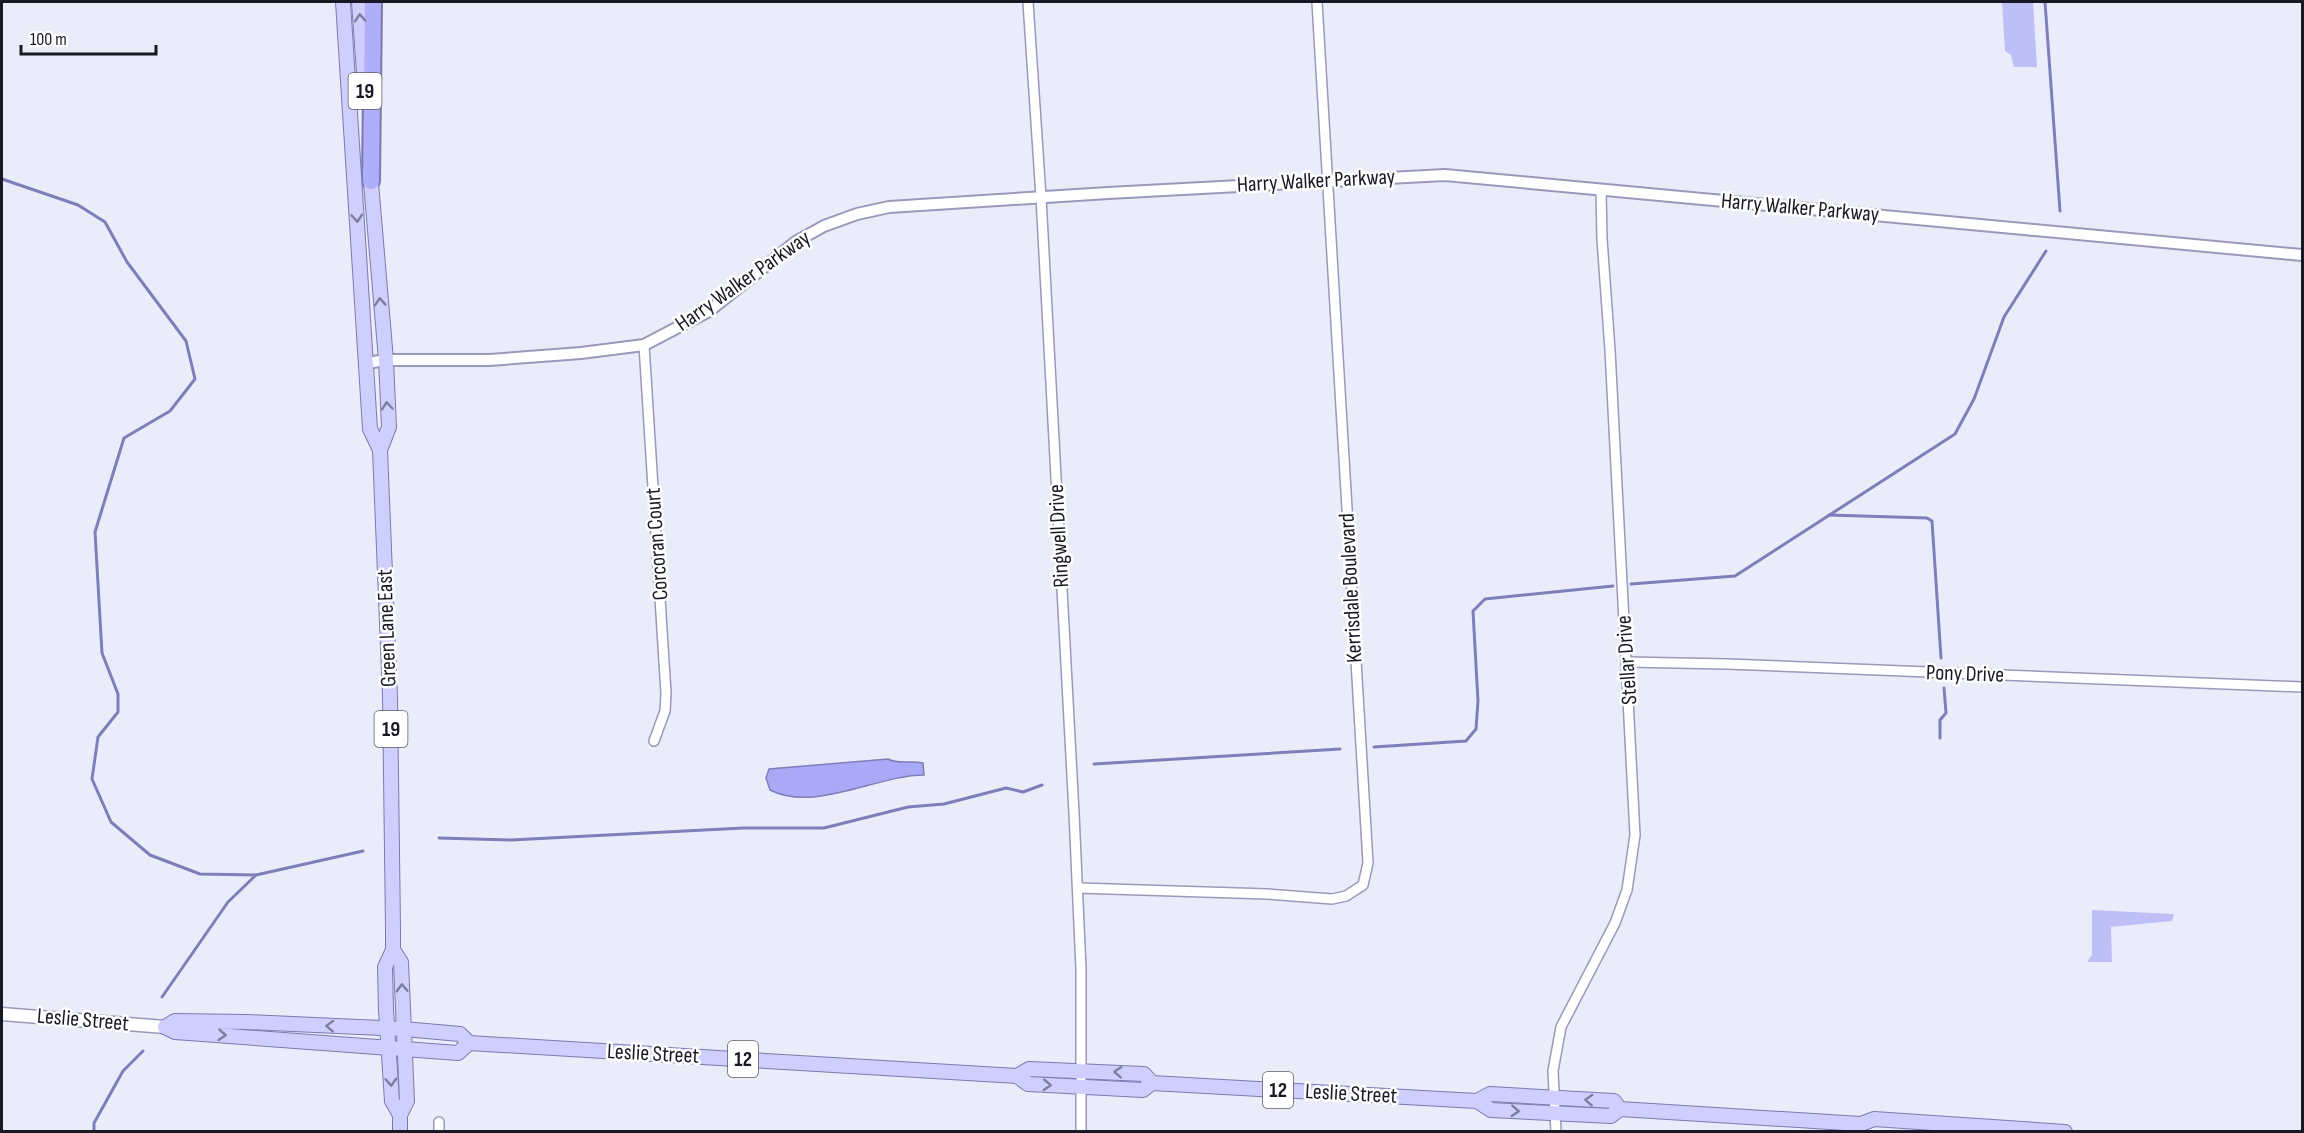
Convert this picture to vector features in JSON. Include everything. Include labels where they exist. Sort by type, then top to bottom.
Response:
[{"type":"highway","points":[[371,181],[373,2]]},
{"type":"main road","name":"Green Lane East","points":[[343,2],[370,429],[380,450],[390,697],[393,950],[385,967],[392,1101],[400,1114]]},
{"type":"main road","name":"Green Lane East","points":[[359,2],[386,360],[389,427],[380,450]]},
{"type":"main road","name":"Green Lane East","points":[[393,950],[401,962],[406,1049],[407,1101],[400,1114],[400,1131]]},
{"type":"main road","name":"Leslie Street","points":[[2,1014],[165,1027],[175,1032],[458,1053],[469,1043]]},
{"type":"main road","name":"Leslie Street","points":[[165,1027],[176,1021],[404,1029],[460,1034],[469,1043],[1017,1076],[1028,1084],[1143,1090],[1152,1083],[1477,1101],[1491,1110],[1611,1116],[1620,1108]]},
{"type":"main road","name":"Leslie Street","points":[[1017,1076],[1029,1069],[1080,1070],[1144,1074],[1152,1083]]},
{"type":"main road","name":"Leslie Street","points":[[1477,1101],[1490,1094],[1614,1101],[1620,1108],[1864,1129],[1874,1119],[2003,1130],[2065,1131]]},
{"type":"street","name":"Ringwell Drive","points":[[1028,2],[1041,196],[1078,888],[1081,969],[1081,1131]]},
{"type":"street","name":"Kerrisdale Boulevard","points":[[1078,888],[1332,899],[1346,896],[1363,885],[1368,863],[1317,2]]},
{"type":"street","name":"Harry Walker Parkway","points":[[367,363],[386,360],[489,360],[644,345],[709,311],[797,241],[824,226],[857,214],[889,207],[1327,180],[1445,175],[2302,255]]},
{"type":"street","name":"Stellar Drive","points":[[1556,1131],[1553,1071],[1561,1027],[1613,928],[1628,890],[1633,860],[1635,814],[1601,190]]},
{"type":"street","name":"Corcoran Court","points":[[644,345],[666,693],[665,711],[654,741]]},
{"type":"street","name":"Pony Drive","points":[[1627,662],[1716,663],[2302,687]]},
{"type":"shaded area","points":[[2002,2],[2033,2],[2037,67],[2014,67],[2011,55],[2005,51]]},
{"type":"shaded area","points":[[888,759],[896,762],[923,763],[924,775],[806,797],[788,796],[770,790],[766,778],[769,769]]},
{"type":"shaded area","points":[[2092,910],[2174,914],[2172,921],[2111,927],[2112,962],[2087,962],[2092,955]]},
{"type":"waterway","points":[[2045,2],[2060,211]]},
{"type":"waterway","points":[[2,179],[78,205],[105,222],[127,262],[186,341],[195,379],[170,411],[124,438],[95,532],[102,653],[118,694],[118,712],[98,737],[92,779],[111,822],[150,855],[200,874],[256,875],[363,851]]},
{"type":"waterway","points":[[1631,584],[1735,576],[1955,434],[1974,399],[2004,317],[2046,251]]},
{"type":"waterway","points":[[1829,515],[1927,518],[1932,521],[1941,658]]},
{"type":"waterway","points":[[1374,747],[1466,741],[1476,729],[1478,701],[1473,611],[1485,599],[1613,586]]},
{"type":"waterway","points":[[1940,738],[1940,720],[1946,713],[1944,688]]},
{"type":"waterway","points":[[1094,764],[1340,749]]},
{"type":"waterway","points":[[439,838],[511,840],[743,828],[824,828],[908,807],[944,804],[1006,788],[1023,792],[1042,785]]},
{"type":"waterway","points":[[162,997],[228,902],[256,875]]},
{"type":"waterway","points":[[94,1132],[94,1123],[123,1071],[143,1051]]}]
